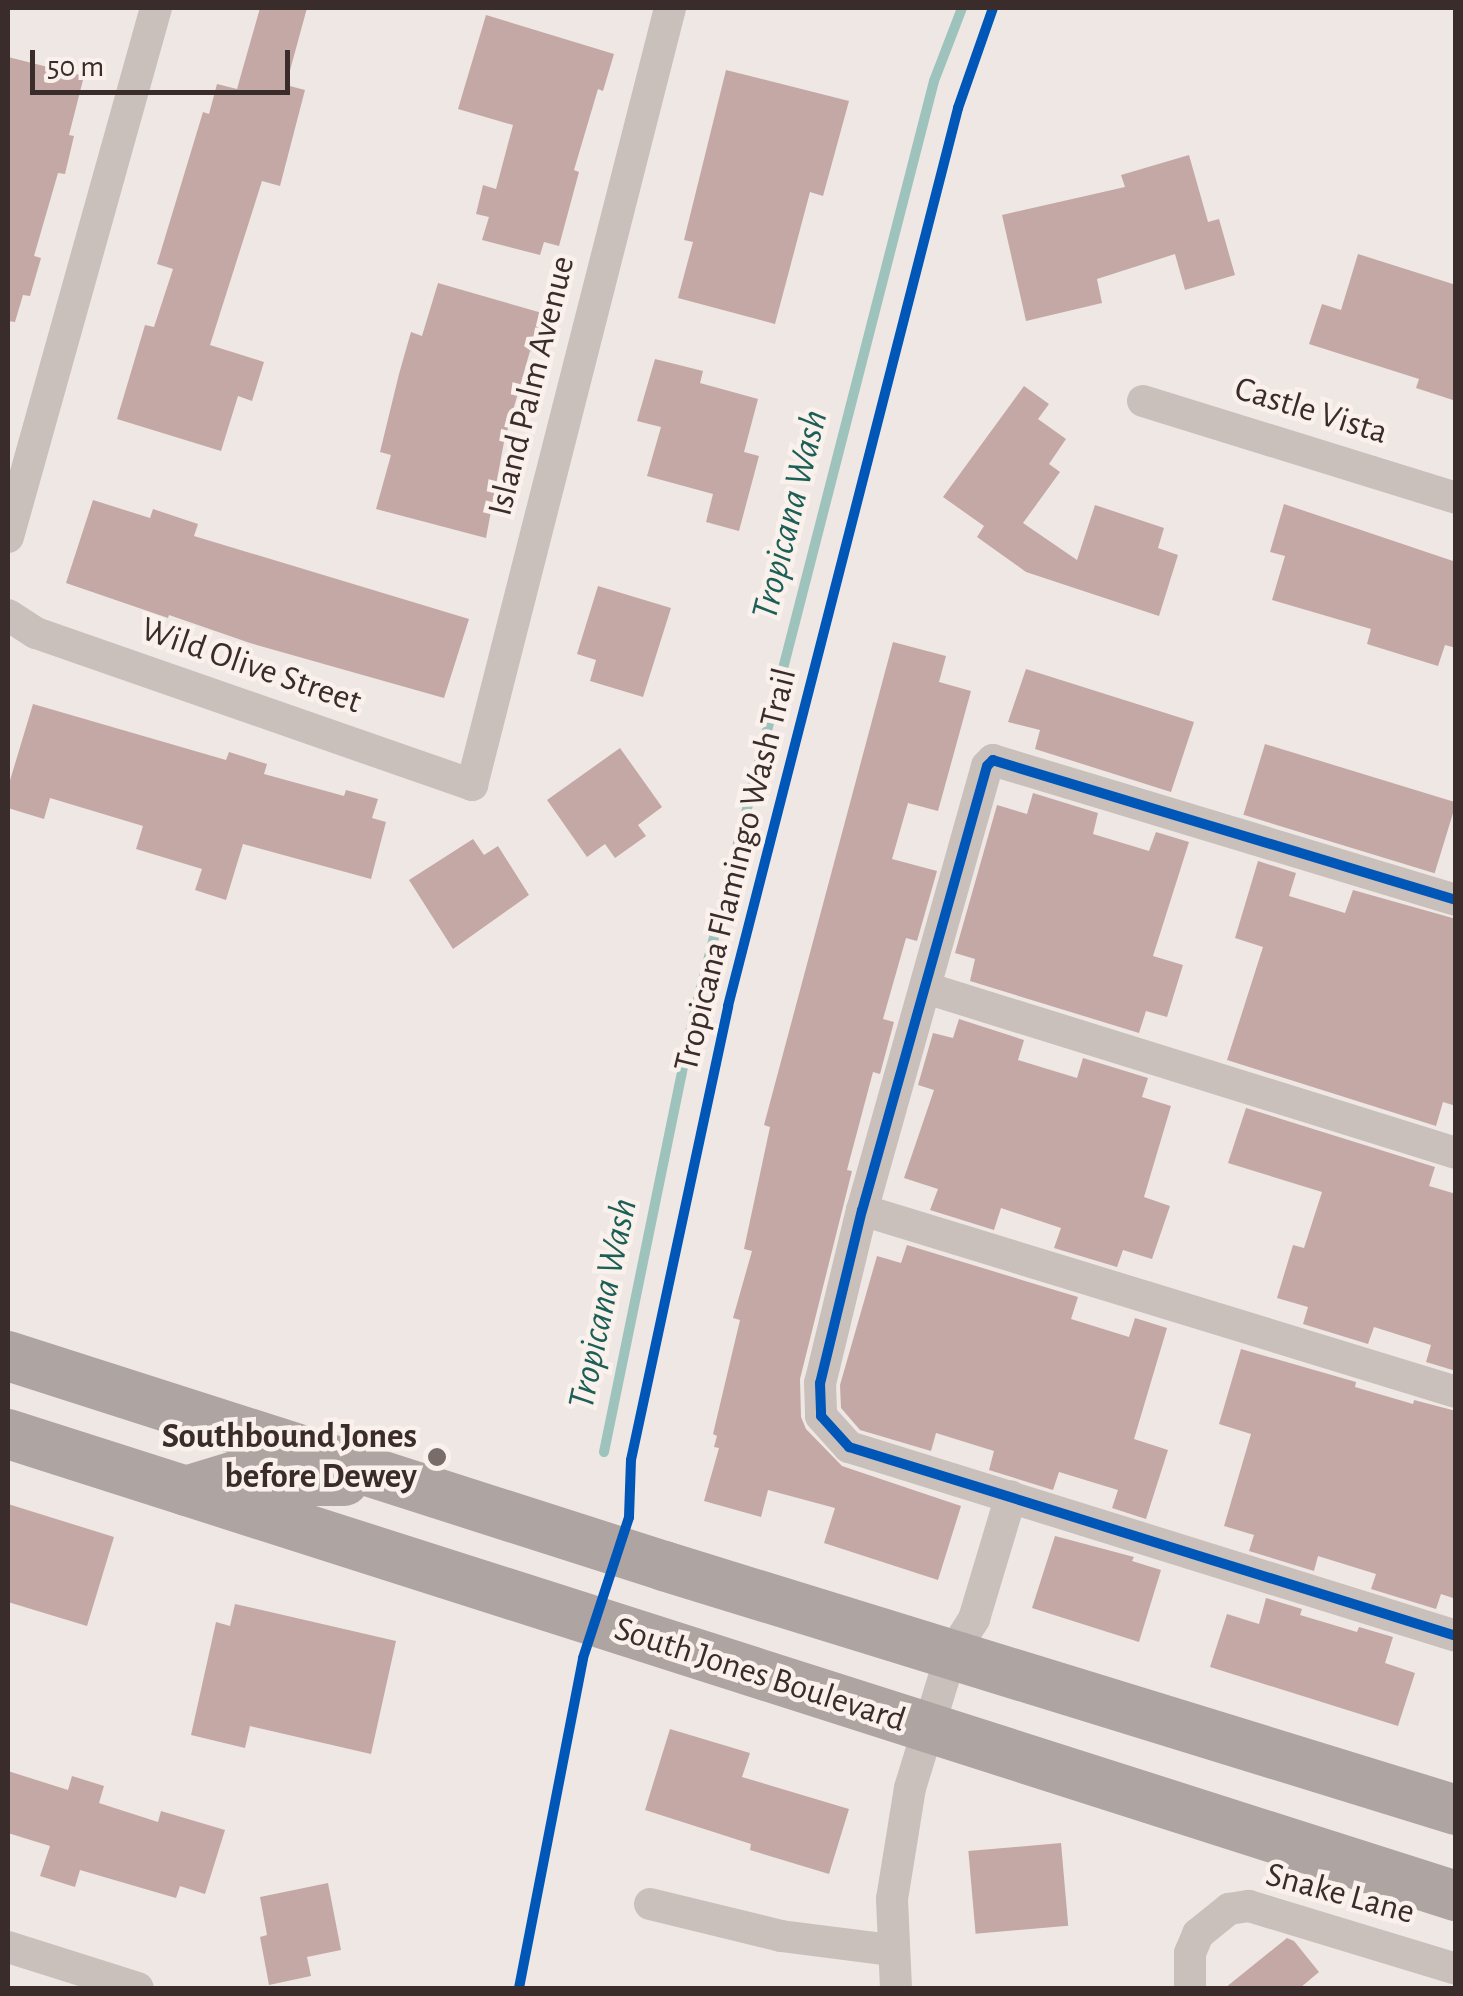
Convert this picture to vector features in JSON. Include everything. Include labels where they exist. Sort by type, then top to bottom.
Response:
[{"type":"main road","points":[[8,1356],[951,1655],[1456,1810]]},
{"type":"main road","name":"South Jones Boulevard","points":[[8,1434],[1456,1896]]},
{"type":"main road","points":[[186,1491],[245,1472],[284,1481],[399,1481]]},
{"type":"street","points":[[8,537],[156,8]]},
{"type":"street","name":"Island Palm Avenue","points":[[472,785],[670,8]]},
{"type":"street","name":"Castle Vista","points":[[1144,400],[1456,498]]},
{"type":"street","name":"Wild Olive Street","points":[[8,615],[36,633],[472,785]]},
{"type":"street","points":[[1456,900],[993,760],[987,766],[862,1210],[820,1383],[820,1416],[849,1447],[1456,1636]]},
{"type":"street","points":[[926,988],[1456,1152]]},
{"type":"street","points":[[862,1210],[1456,1392]]},
{"type":"street","points":[[896,1988],[892,1899],[910,1788],[951,1655],[974,1619],[1011,1496]]},
{"type":"street","points":[[650,1904],[782,1936],[892,1950]]},
{"type":"street","name":"Snake Lane","points":[[1188,1984],[1190,1953],[1198,1934],[1229,1909],[1250,1906],[1456,1969]]},
{"type":"street","points":[[8,1946],[138,1988]]},
{"type":"building","points":[[260,8],[307,8],[286,85],[305,90],[280,186],[262,181],[210,345],[264,362],[252,401],[238,396],[221,451],[117,419],[145,325],[154,327],[173,269],[157,264],[203,112],[209,114],[217,84],[237,89]]},
{"type":"building","points":[[486,15],[614,54],[603,91],[598,89],[574,170],[579,172],[559,246],[544,242],[540,255],[482,240],[489,217],[476,214],[483,185],[496,189],[513,125],[458,109]]},
{"type":"building","points":[[8,57],[84,76],[69,135],[74,136],[65,174],[58,173],[34,256],[41,258],[30,296],[23,295],[15,322],[8,321]]},
{"type":"building","points":[[726,70],[849,101],[823,196],[810,192],[775,324],[678,298],[693,242],[684,240]]},
{"type":"building","points":[[1189,155],[1208,222],[1219,219],[1235,275],[1185,290],[1175,254],[1097,279],[1102,303],[1026,321],[1002,215],[1125,187],[1121,175]]},
{"type":"building","points":[[1358,254],[1456,285],[1456,401],[1416,388],[1419,379],[1309,344],[1322,304],[1341,310]]},
{"type":"building","points":[[438,283],[549,315],[538,353],[530,351],[504,442],[486,538],[376,509],[391,455],[380,452],[399,374],[411,332],[422,336]]},
{"type":"building","points":[[655,359],[703,371],[700,383],[758,399],[744,452],[759,456],[739,531],[706,522],[713,494],[647,476],[661,427],[637,421]]},
{"type":"building","points":[[1024,386],[1049,404],[1038,419],[1066,439],[1049,464],[1060,472],[1023,523],[1077,560],[1095,505],[1164,528],[1158,548],[1178,555],[1159,616],[1026,572],[977,537],[984,526],[943,497]]},
{"type":"building","points":[[93,500],[150,518],[153,509],[198,524],[194,536],[469,619],[444,698],[250,643],[66,583]]},
{"type":"building","points":[[1284,504],[1456,562],[1456,648],[1445,645],[1438,666],[1367,644],[1371,629],[1272,600],[1285,556],[1270,552]]},
{"type":"building","points":[[598,586],[671,608],[643,697],[590,681],[596,660],[577,654]]},
{"type":"building","points":[[893,642],[946,656],[939,682],[971,691],[938,811],[908,803],[892,859],[937,871],[917,941],[906,938],[883,1019],[894,1022],[880,1074],[873,1072],[847,1170],[852,1171],[800,1379],[801,1417],[806,1429],[842,1466],[961,1506],[938,1580],[824,1543],[835,1508],[768,1490],[761,1517],[704,1501],[719,1448],[714,1447],[717,1436],[713,1434],[740,1320],[733,1318],[752,1251],[744,1249],[770,1127],[764,1125]]},
{"type":"building","points":[[1026,669],[1194,722],[1171,792],[1035,749],[1040,730],[1008,722]]},
{"type":"building","points":[[33,704],[226,760],[229,752],[267,764],[264,774],[344,796],[346,790],[378,799],[372,818],[386,822],[371,879],[243,844],[226,900],[195,890],[202,869],[136,849],[143,826],[50,798],[44,819],[8,808],[8,787]]},
{"type":"building","points":[[1265,744],[1456,802],[1435,873],[1243,815]]},
{"type":"building","points":[[620,748],[662,807],[638,825],[646,836],[615,858],[605,844],[587,857],[547,800]]},
{"type":"building","points":[[1033,793],[1098,813],[1093,834],[1149,851],[1156,832],[1189,842],[1153,956],[1183,965],[1167,1017],[1146,1011],[1139,1033],[970,981],[975,959],[955,953],[997,805],[1027,814]]},
{"type":"building","points":[[473,839],[484,855],[498,846],[529,895],[453,949],[409,880]]},
{"type":"building","points":[[1258,861],[1296,873],[1289,896],[1345,913],[1353,890],[1456,919],[1456,1106],[1443,1102],[1436,1126],[1227,1060],[1263,947],[1235,938]]},
{"type":"building","points":[[959,1019],[1024,1040],[1018,1060],[1077,1078],[1083,1058],[1148,1078],[1142,1097],[1171,1106],[1144,1197],[1170,1206],[1152,1259],[1123,1250],[1117,1267],[1054,1248],[1061,1228],[1001,1208],[994,1230],[930,1210],[938,1189],[904,1178],[934,1090],[918,1085],[933,1033],[953,1038]]},
{"type":"building","points":[[1246,1108],[1435,1167],[1429,1186],[1456,1194],[1456,1371],[1426,1362],[1431,1345],[1374,1327],[1368,1344],[1303,1324],[1308,1307],[1277,1298],[1293,1245],[1304,1248],[1322,1192],[1228,1163]]},
{"type":"building","points":[[907,1245],[1078,1297],[1071,1319],[1129,1337],[1135,1318],[1167,1328],[1134,1439],[1168,1450],[1146,1519],[1112,1508],[1118,1490],[1059,1472],[1053,1490],[989,1470],[994,1451],[936,1433],[931,1451],[860,1430],[841,1408],[840,1385],[877,1256],[901,1263]]},
{"type":"building","points":[[1241,1349],[1356,1382],[1355,1387],[1413,1404],[1414,1400],[1456,1411],[1456,1599],[1441,1594],[1436,1609],[1371,1589],[1376,1574],[1318,1556],[1314,1571],[1249,1551],[1254,1535],[1224,1526],[1251,1434],[1219,1424]]},
{"type":"building","points":[[8,1504],[114,1537],[87,1626],[8,1602]]},
{"type":"building","points":[[1055,1536],[1134,1557],[1132,1561],[1161,1570],[1139,1642],[1032,1608]]},
{"type":"building","points":[[1266,1598],[1302,1609],[1300,1615],[1357,1632],[1359,1627],[1393,1637],[1385,1663],[1415,1673],[1398,1726],[1210,1667],[1227,1614],[1259,1624]]},
{"type":"building","points":[[235,1604],[396,1641],[371,1754],[250,1726],[245,1748],[191,1735],[216,1622],[230,1626]]},
{"type":"building","points":[[670,1729],[750,1753],[742,1777],[849,1809],[829,1874],[750,1850],[751,1844],[645,1810]]},
{"type":"building","points":[[8,1771],[68,1790],[72,1776],[104,1786],[99,1803],[158,1822],[161,1811],[225,1830],[205,1894],[180,1886],[176,1898],[80,1870],[75,1887],[40,1876],[50,1846],[8,1833]]},
{"type":"building","points":[[1061,1843],[1068,1926],[976,1934],[968,1851]]},
{"type":"building","points":[[328,1883],[341,1950],[307,1957],[311,1976],[269,1985],[260,1937],[267,1935],[260,1897]]},
{"type":"building","points":[[1287,1938],[1294,1941],[1319,1972],[1300,1988],[1225,1988]]},
{"type":"waterway","name":"Tropicana Wash","points":[[604,1452],[693,1019],[934,81],[962,8]]},
{"type":"cycle path","name":"Tropicana Flamingo Wash Trail","points":[[519,1988],[583,1658],[629,1517],[631,1460],[728,1006],[958,108],[993,8]]},
{"type":"cycle path","points":[[1456,900],[993,760],[987,766],[862,1210],[820,1383],[821,1416],[849,1447],[1456,1636]]},
{"type":"place","name":"Southbound Jones before Dewey","points":[[437,1457]]}]
